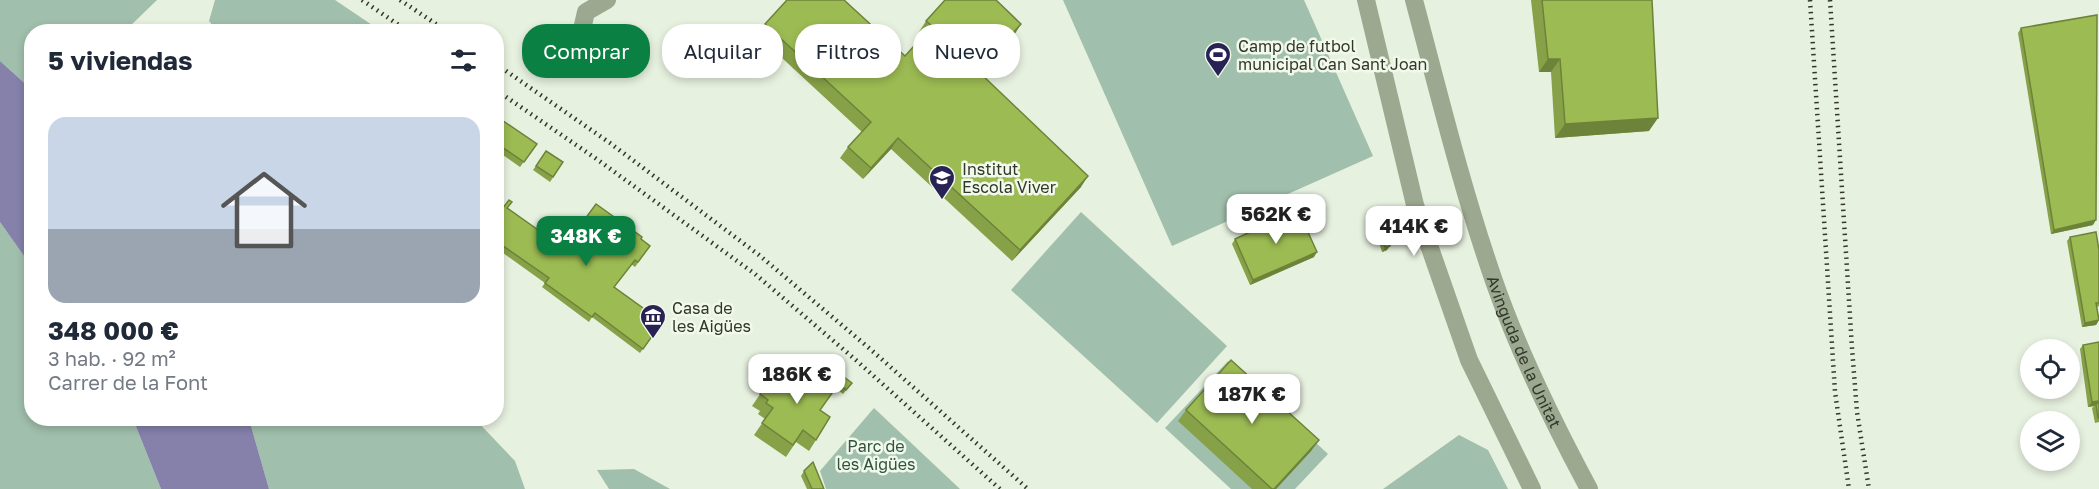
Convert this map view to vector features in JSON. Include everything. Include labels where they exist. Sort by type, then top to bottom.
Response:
[{"type":"street","points":[[583,24],[586,12],[607,0]]},
{"type":"street","points":[[1366,0],[1419,216],[1468,360],[1532,489]]},
{"type":"street","name":"Avinguda de la Unitat","points":[[1414,0],[1476,228],[1495,284],[1546,408],[1589,489]]},
{"type":"green space","points":[[0,0],[157,0],[132,24],[24,24],[24,83],[0,61]]},
{"type":"green space","points":[[215,0],[335,0],[371,24],[211,24],[209,21]]},
{"type":"green space","name":"Camp de futbol municipal Can Sant Joan","points":[[1063,0],[1304,0],[1373,156],[1172,246]]},
{"type":"green space","points":[[1081,212],[1227,346],[1157,423],[1011,290]]},
{"type":"green space","points":[[0,222],[24,256],[24,426],[136,426],[161,489],[0,489]]},
{"type":"green space","points":[[1228,361],[1328,454],[1295,489],[1231,489],[1165,428]]},
{"type":"green space","name":"Parc de les Aigües","points":[[874,408],[960,489],[826,489],[820,471]]},
{"type":"green space","points":[[251,426],[482,426],[515,461],[525,489],[269,489]]},
{"type":"green space","points":[[1459,435],[1488,450],[1508,489],[1383,489]]},
{"type":"green space","points":[[634,469],[670,489],[609,489],[597,470]]},
{"type":"shaded area","points":[[0,61],[24,83],[24,256],[0,222]]},
{"type":"shaded area","points":[[136,426],[251,426],[269,489],[161,489]]},
{"type":"building","points":[[787,0],[844,0],[870,24],[795,24],[795,52],[783,41],[783,24],[765,24]]},
{"type":"building","points":[[945,0],[996,0],[1021,24],[930,24],[926,21]]},
{"type":"building","points":[[1542,0],[1652,0],[1658,118],[1565,124],[1560,59],[1548,59]]},
{"type":"building","points":[[2097,15],[2096,220],[2054,230],[2021,28]]},
{"type":"building","points":[[913,47],[913,78],[985,78],[1088,176],[1020,250],[898,138],[871,168],[848,147],[871,122],[823,78],[901,78],[901,52],[905,56]]},
{"type":"building","points":[[504,121],[537,144],[524,162],[504,148]]},
{"type":"building","points":[[546,151],[563,162],[553,177],[536,166]]},
{"type":"building","points":[[509,200],[512,202],[507,208],[568,251],[586,226],[582,223],[596,204],[642,237],[641,239],[650,246],[638,262],[635,260],[614,287],[663,321],[643,349],[595,313],[592,317],[545,283],[549,278],[504,247],[504,207]]},
{"type":"building","points":[[1298,210],[1317,252],[1253,280],[1235,239],[1257,229],[1255,225],[1275,216],[1277,220]]},
{"type":"building","points":[[2096,232],[2099,250],[2099,303],[2096,303],[2099,320],[2085,323],[2070,237]]},
{"type":"building","points":[[1386,233],[1390,246],[1385,247],[1381,235]]},
{"type":"building","points":[[2099,342],[2099,401],[2092,402],[2083,345]]},
{"type":"building","points":[[1231,360],[1319,440],[1274,489],[1186,410]]},
{"type":"building","points":[[802,366],[835,389],[820,410],[830,417],[816,440],[803,430],[793,445],[762,423],[773,408],[760,394],[774,374],[783,380],[785,375],[792,380]]},
{"type":"building","points":[[844,377],[852,383],[846,390],[839,384]]},
{"type":"building","points":[[2099,403],[2099,418],[2098,418],[2096,404]]},
{"type":"building","points":[[813,462],[824,489],[812,489],[804,471]]},
{"type":"railway","points":[[362,0],[397,24]]},
{"type":"railway","points":[[400,0],[436,24]]},
{"type":"railway","points":[[1810,0],[1835,392],[1849,489]]},
{"type":"railway","points":[[1830,0],[1857,412],[1869,489]]},
{"type":"railway","points":[[504,70],[610,143],[759,255],[869,348],[1028,489]]},
{"type":"railway","points":[[504,95],[598,160],[755,274],[857,361],[1000,489]]},
{"type":"place","name":"Camp de futbol municipal Can Sant Joan","points":[[1218,78]]},
{"type":"place","name":"Institut Escola Viver","points":[[942,201]]},
{"type":"place","name":"Casa de les Aigües","points":[[653,340]]}]
